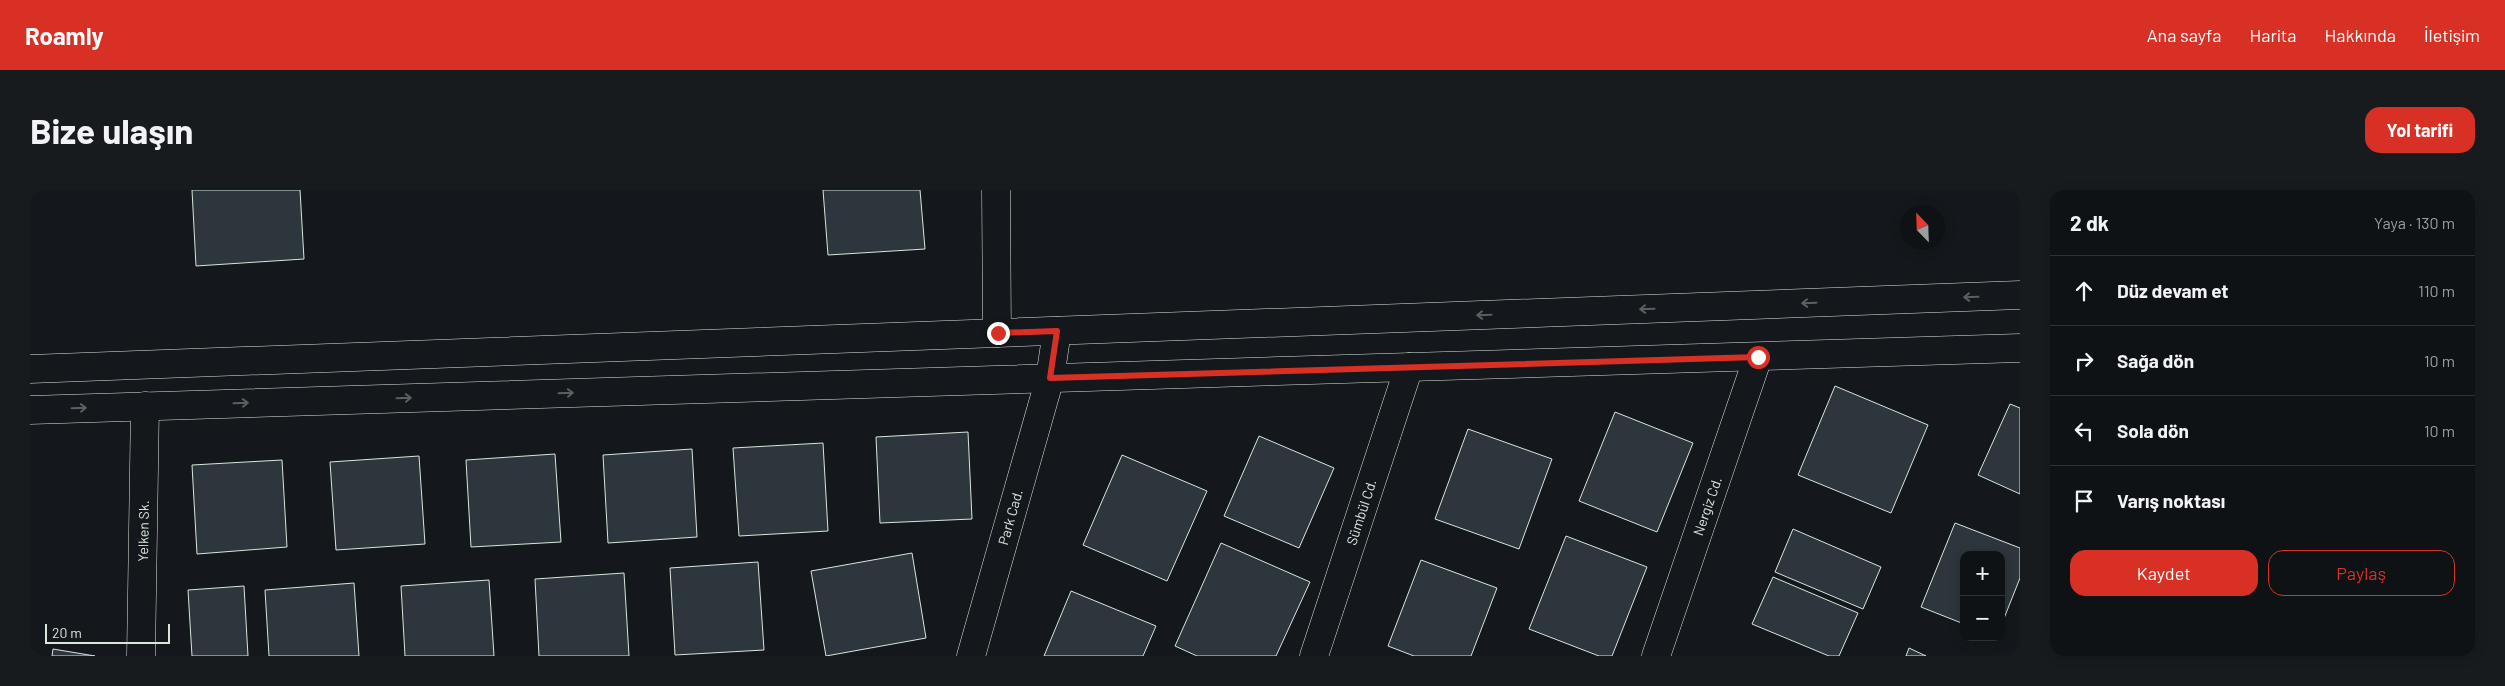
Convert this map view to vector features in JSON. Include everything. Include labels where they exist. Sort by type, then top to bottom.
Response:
[{"type":"street","points":[[996,190],[998,333]]},
{"type":"street","points":[[30,369],[2020,295]]},
{"type":"street","name":"Park Cad.","points":[[971,656],[1050,378],[1057,331]]},
{"type":"street","points":[[30,410],[2020,348]]},
{"type":"street","name":"Nergiz Cd.","points":[[1656,656],[1758,357]]},
{"type":"street","name":"Sümbül Cd.","points":[[1314,656],[1409,367]]},
{"type":"street","name":"Yelken Sk.","points":[[141,656],[145,406]]},
{"type":"building","points":[[192,190],[300,190],[304,259],[196,266]]},
{"type":"building","points":[[823,190],[920,190],[925,249],[828,255]]},
{"type":"building","points":[[1835,386],[1928,425],[1891,513],[1798,475]]},
{"type":"building","points":[[2010,404],[2020,408],[2020,494],[1978,475]]},
{"type":"building","points":[[1615,412],[1693,443],[1657,532],[1579,501]]},
{"type":"building","points":[[1468,429],[1552,459],[1519,549],[1435,519]]},
{"type":"building","points":[[968,432],[972,519],[880,523],[876,437]]},
{"type":"building","points":[[1259,436],[1334,468],[1299,548],[1224,516]]},
{"type":"building","points":[[823,443],[828,531],[739,536],[733,448]]},
{"type":"building","points":[[692,449],[697,537],[608,543],[603,455]]},
{"type":"building","points":[[555,454],[561,542],[471,547],[466,460]]},
{"type":"building","points":[[1122,455],[1207,491],[1167,581],[1083,545]]},
{"type":"building","points":[[419,456],[425,544],[336,550],[330,462]]},
{"type":"building","points":[[282,460],[287,547],[197,554],[192,465]]},
{"type":"building","points":[[1955,523],[2020,548],[2020,578],[2005,616],[2005,551],[1960,551],[1960,622],[1921,607]]},
{"type":"building","points":[[1793,529],[1881,567],[1863,609],[1775,572]]},
{"type":"building","points":[[1566,536],[1647,567],[1612,656],[1599,656],[1529,629]]},
{"type":"building","points":[[1221,543],[1310,582],[1276,656],[1197,656],[1175,646]]},
{"type":"building","points":[[912,553],[926,638],[826,656],[811,571]]},
{"type":"building","points":[[1421,560],[1497,588],[1471,656],[1414,656],[1388,646]]},
{"type":"building","points":[[758,562],[764,650],[675,655],[670,568]]},
{"type":"building","points":[[624,573],[629,656],[539,656],[535,579]]},
{"type":"building","points":[[1773,577],[1858,613],[1839,656],[1829,656],[1752,624]]},
{"type":"building","points":[[489,580],[494,656],[405,656],[401,586]]},
{"type":"building","points":[[354,583],[359,656],[269,656],[265,590]]},
{"type":"building","points":[[244,586],[248,656],[192,656],[188,590]]},
{"type":"building","points":[[1071,591],[1156,626],[1143,656],[1044,656]]},
{"type":"building","points":[[1909,648],[1926,656],[1906,656]]},
{"type":"building","points":[[53,649],[95,656],[52,656]]},
{"type":"route","points":[[998,333],[1057,331],[1050,378],[1758,357]]}]
